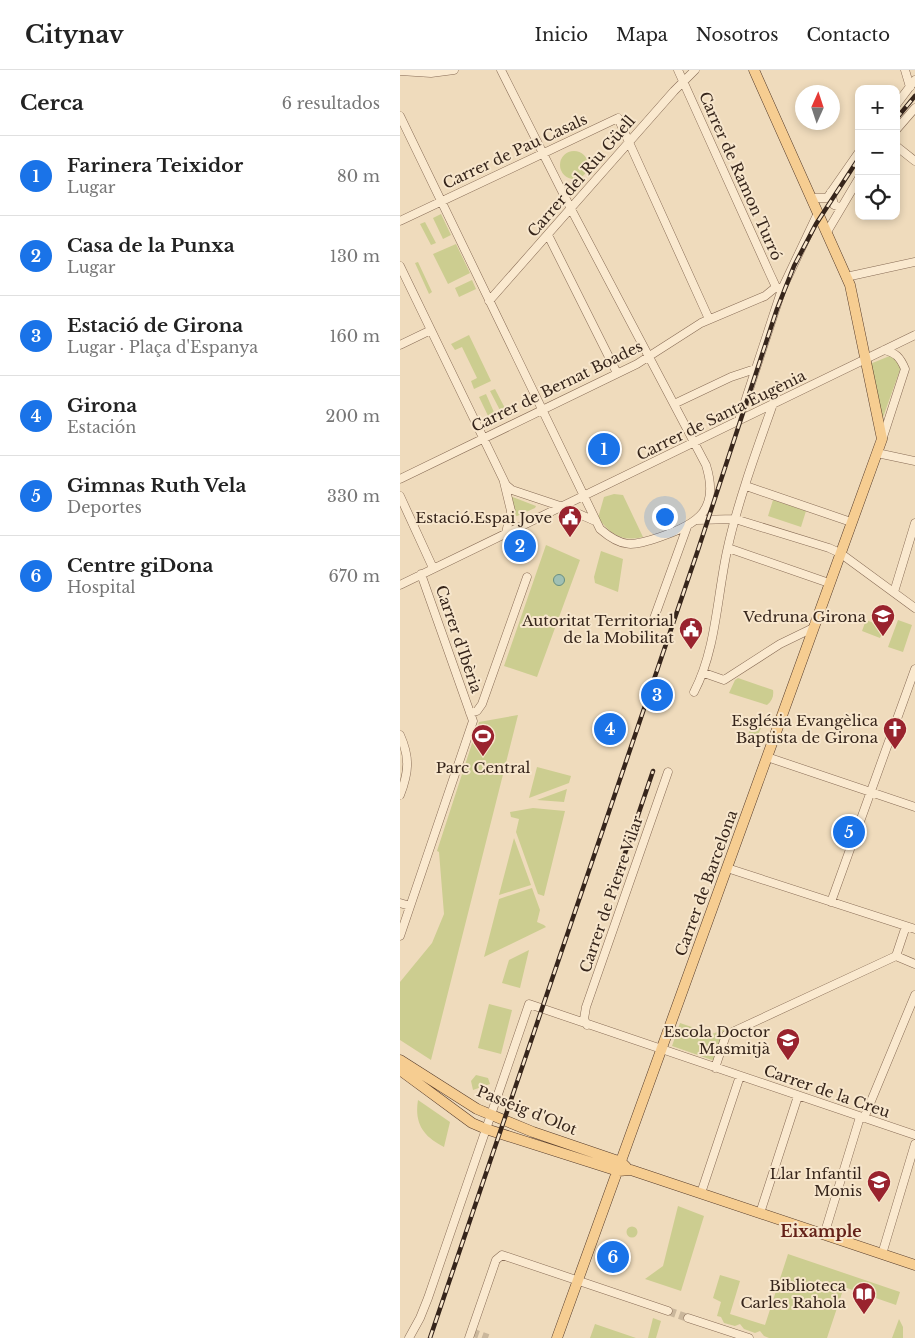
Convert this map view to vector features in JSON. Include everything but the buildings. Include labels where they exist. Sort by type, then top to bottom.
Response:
[{"type":"main road","points":[[754,70],[846,277],[882,439]]},
{"type":"main road","name":"Carrer de Barcelona","points":[[557,1338],[882,439]]},
{"type":"main road","name":"Passeig d'Olot","points":[[400,1060],[477,1109],[620,1167]]},
{"type":"main road","name":"Passeig d'Olot","points":[[400,1070],[472,1123],[486,1129],[620,1167]]},
{"type":"main road","points":[[620,1167],[915,1265]]},
{"type":"street","points":[[400,71],[432,73],[454,70]]},
{"type":"street","points":[[400,116],[595,521],[603,532],[624,545],[639,544],[687,528],[697,520],[708,501],[710,485],[706,465],[571,209],[501,70]]},
{"type":"street","name":"Carrer de Ramon Turró","points":[[678,70],[779,288]]},
{"type":"street","name":"Carrer del Riu Güell","points":[[489,301],[683,81],[695,70]]},
{"type":"street","points":[[900,100],[912,83],[905,70]]},
{"type":"street","points":[[900,125],[915,108]]},
{"type":"street","name":"Carrer de Pau Casals","points":[[400,221],[618,118],[630,142]]},
{"type":"street","points":[[630,142],[710,319]]},
{"type":"street","points":[[900,149],[915,161]]},
{"type":"street","points":[[812,198],[827,198],[855,158]]},
{"type":"street","points":[[827,232],[855,184]]},
{"type":"street","points":[[831,192],[834,205],[840,207]]},
{"type":"street","points":[[739,420],[779,288],[818,213]]},
{"type":"street","points":[[548,235],[617,373]]},
{"type":"street","points":[[846,277],[915,262]]},
{"type":"street","points":[[400,266],[504,480],[512,490],[563,506],[595,521]]},
{"type":"street","name":"Carrer de Bernat Boades","points":[[400,479],[617,373],[710,319],[765,296],[779,288]]},
{"type":"street","points":[[400,345],[431,330]]},
{"type":"street","name":"Carrer de Santa Eugènia","points":[[400,585],[915,336]]},
{"type":"street","points":[[882,439],[905,369],[900,358],[895,353],[884,350]]},
{"type":"street","points":[[674,404],[731,377],[755,368]]},
{"type":"street","points":[[694,692],[704,673],[728,548],[736,518],[773,404]]},
{"type":"street","points":[[877,453],[915,461]]},
{"type":"street","points":[[504,480],[511,511],[506,533]]},
{"type":"street","points":[[746,486],[852,522]]},
{"type":"street","points":[[400,496],[433,568]]},
{"type":"street","points":[[697,520],[736,518],[840,553],[915,608]]},
{"type":"street","points":[[894,592],[912,544],[915,523]]},
{"type":"street","points":[[653,621],[687,528]]},
{"type":"street","points":[[728,548],[829,583]]},
{"type":"street","name":"Carrer d'Ibèria","points":[[422,574],[470,713]]},
{"type":"street","points":[[400,936],[473,722],[470,713],[477,711],[482,704],[527,578]]},
{"type":"street","points":[[704,673],[724,680],[780,644],[813,628]]},
{"type":"street","points":[[831,902],[915,669]]},
{"type":"street","points":[[400,735],[406,749],[408,768],[400,795]]},
{"type":"street","points":[[767,757],[915,808]]},
{"type":"street","name":"Carrer de Pierre Vilar","points":[[588,1025],[584,1019],[586,1008],[668,772]]},
{"type":"street","points":[[727,868],[915,929]]},
{"type":"street","points":[[400,903],[410,906]]},
{"type":"street","points":[[715,1068],[726,1035],[896,956],[906,926]]},
{"type":"street","points":[[896,956],[915,964]]},
{"type":"street","points":[[824,1235],[862,1117],[913,1006],[915,994]]},
{"type":"street","name":"Carrer de la Creu","points":[[490,1114],[529,1004],[915,1135]]},
{"type":"street","points":[[701,1193],[740,1076]]},
{"type":"street","points":[[760,1213],[798,1096]]},
{"type":"street","points":[[409,1338],[420,1318],[490,1114]]},
{"type":"street","points":[[882,1254],[915,1144]]},
{"type":"street","points":[[470,1335],[496,1260],[502,1255],[668,1311]]},
{"type":"street","points":[[688,1318],[749,1338]]},
{"type":"green space","points":[[574,151],[584,155],[588,165],[584,175],[574,179],[564,175],[560,165],[564,155]]},
{"type":"green space","points":[[441,214],[451,235],[443,239],[433,218]]},
{"type":"green space","points":[[425,222],[436,243],[431,245],[420,224]]},
{"type":"green space","points":[[456,244],[470,273],[448,284],[433,254]]},
{"type":"green space","points":[[418,262],[432,292],[429,294],[415,263]]},
{"type":"green space","points":[[472,280],[476,289],[459,297],[455,288]]},
{"type":"green space","points":[[469,335],[491,381],[474,389],[471,381],[477,378],[462,347],[455,350],[451,344]]},
{"type":"green space","points":[[892,355],[898,359],[901,367],[881,423],[870,364]]},
{"type":"green space","points":[[495,389],[508,414],[503,416],[490,391]]},
{"type":"green space","points":[[486,394],[497,419],[491,422],[479,397]]},
{"type":"green space","points":[[614,494],[623,495],[643,537],[629,539],[618,536],[612,533],[598,518],[604,497]]},
{"type":"green space","points":[[510,496],[536,506],[517,516],[513,515]]},
{"type":"green space","points":[[773,500],[806,511],[801,527],[768,516]]},
{"type":"green space","points":[[546,545],[580,560],[537,677],[504,666]]},
{"type":"green space","points":[[601,551],[623,559],[618,592],[595,583],[594,577]]},
{"type":"green space","points":[[866,620],[885,627],[880,638],[862,631]]},
{"type":"green space","points":[[898,620],[912,625],[903,652],[888,647]]},
{"type":"green space","points":[[738,678],[773,690],[770,702],[767,705],[729,693],[735,680]]},
{"type":"green space","name":"Parc Central","points":[[518,715],[431,1060],[400,1040],[400,982],[432,943],[444,914],[439,852],[437,851],[479,722]]},
{"type":"green space","points":[[756,725],[761,728],[754,744],[745,740],[751,728]]},
{"type":"green space","points":[[537,767],[571,776],[569,783],[529,798]]},
{"type":"green space","points":[[567,789],[564,802],[537,800]]},
{"type":"green space","points":[[533,808],[565,811],[544,896],[538,894],[516,832],[519,819],[511,817],[510,812]]},
{"type":"green space","points":[[514,838],[531,885],[499,895]]},
{"type":"green space","points":[[532,888],[540,910],[537,922],[546,927],[484,957],[499,899]]},
{"type":"green space","points":[[529,950],[520,988],[502,983],[509,960]]},
{"type":"green space","points":[[489,1004],[512,1010],[501,1054],[478,1048]]},
{"type":"green space","points":[[680,1023],[712,1034],[725,1029],[715,1061],[672,1046]]},
{"type":"green space","points":[[476,1075],[488,1078],[490,1084],[473,1090],[471,1081]]},
{"type":"green space","points":[[418,1100],[450,1122],[444,1147],[431,1139],[422,1129],[418,1116]]},
{"type":"green space","points":[[678,1206],[704,1216],[681,1291],[645,1279],[663,1266]]},
{"type":"green space","points":[[632,1226],[638,1232],[632,1238],[626,1232]]},
{"type":"green space","points":[[788,1254],[900,1292],[896,1305],[844,1287],[827,1338],[769,1338],[760,1331],[755,1333],[744,1329],[740,1324],[735,1326],[724,1323],[721,1317],[717,1316],[721,1302],[713,1298],[720,1275],[740,1281],[730,1314],[765,1325]]},
{"type":"green space","points":[[653,1318],[661,1321],[656,1338],[648,1338]]},
{"type":"green space","points":[[899,1319],[903,1327],[903,1338],[892,1338]]},
{"type":"green space","points":[[595,1324],[636,1338],[590,1338]]},
{"type":"shaded area","points":[[559,574],[565,580],[559,586],[553,580]]},
{"type":"tunnel","points":[[668,1311],[688,1318]]},
{"type":"tunnel","points":[[471,1332],[488,1338]]},
{"type":"railway","points":[[900,114],[915,96]]},
{"type":"railway","points":[[430,1338],[698,550],[777,309],[794,266],[816,224],[855,164]]},
{"type":"railway","points":[[616,880],[653,771]]},
{"type":"place","name":"Farinera Teixidor","points":[[604,449]]},
{"type":"place","name":"Estació.Espai Jove","points":[[570,538]]},
{"type":"place","name":"Casa de la Punxa","points":[[520,546]]},
{"type":"place","name":"Vedruna Girona","points":[[883,637]]},
{"type":"place","name":"Autoritat Territorial de la Mobilitat","points":[[691,650]]},
{"type":"place","name":"Estació de Girona","points":[[657,695]]},
{"type":"place","name":"Girona","points":[[610,729]]},
{"type":"place","name":"Església Evangèlica Baptista de Girona","points":[[895,750]]},
{"type":"place","name":"Parc Central","points":[[483,757]]},
{"type":"place","name":"Gimnas Ruth Vela","points":[[849,832]]},
{"type":"place","name":"Escola Doctor Masmitjà","points":[[788,1061]]},
{"type":"place","name":"Llar Infantil Monis","points":[[879,1203]]},
{"type":"place","name":"Centre giDona","points":[[613,1257]]},
{"type":"place","name":"Biblioteca Carles Rahola","points":[[864,1315]]},
{"type":"district","name":"Eixample","points":[[821,1231]]}]
